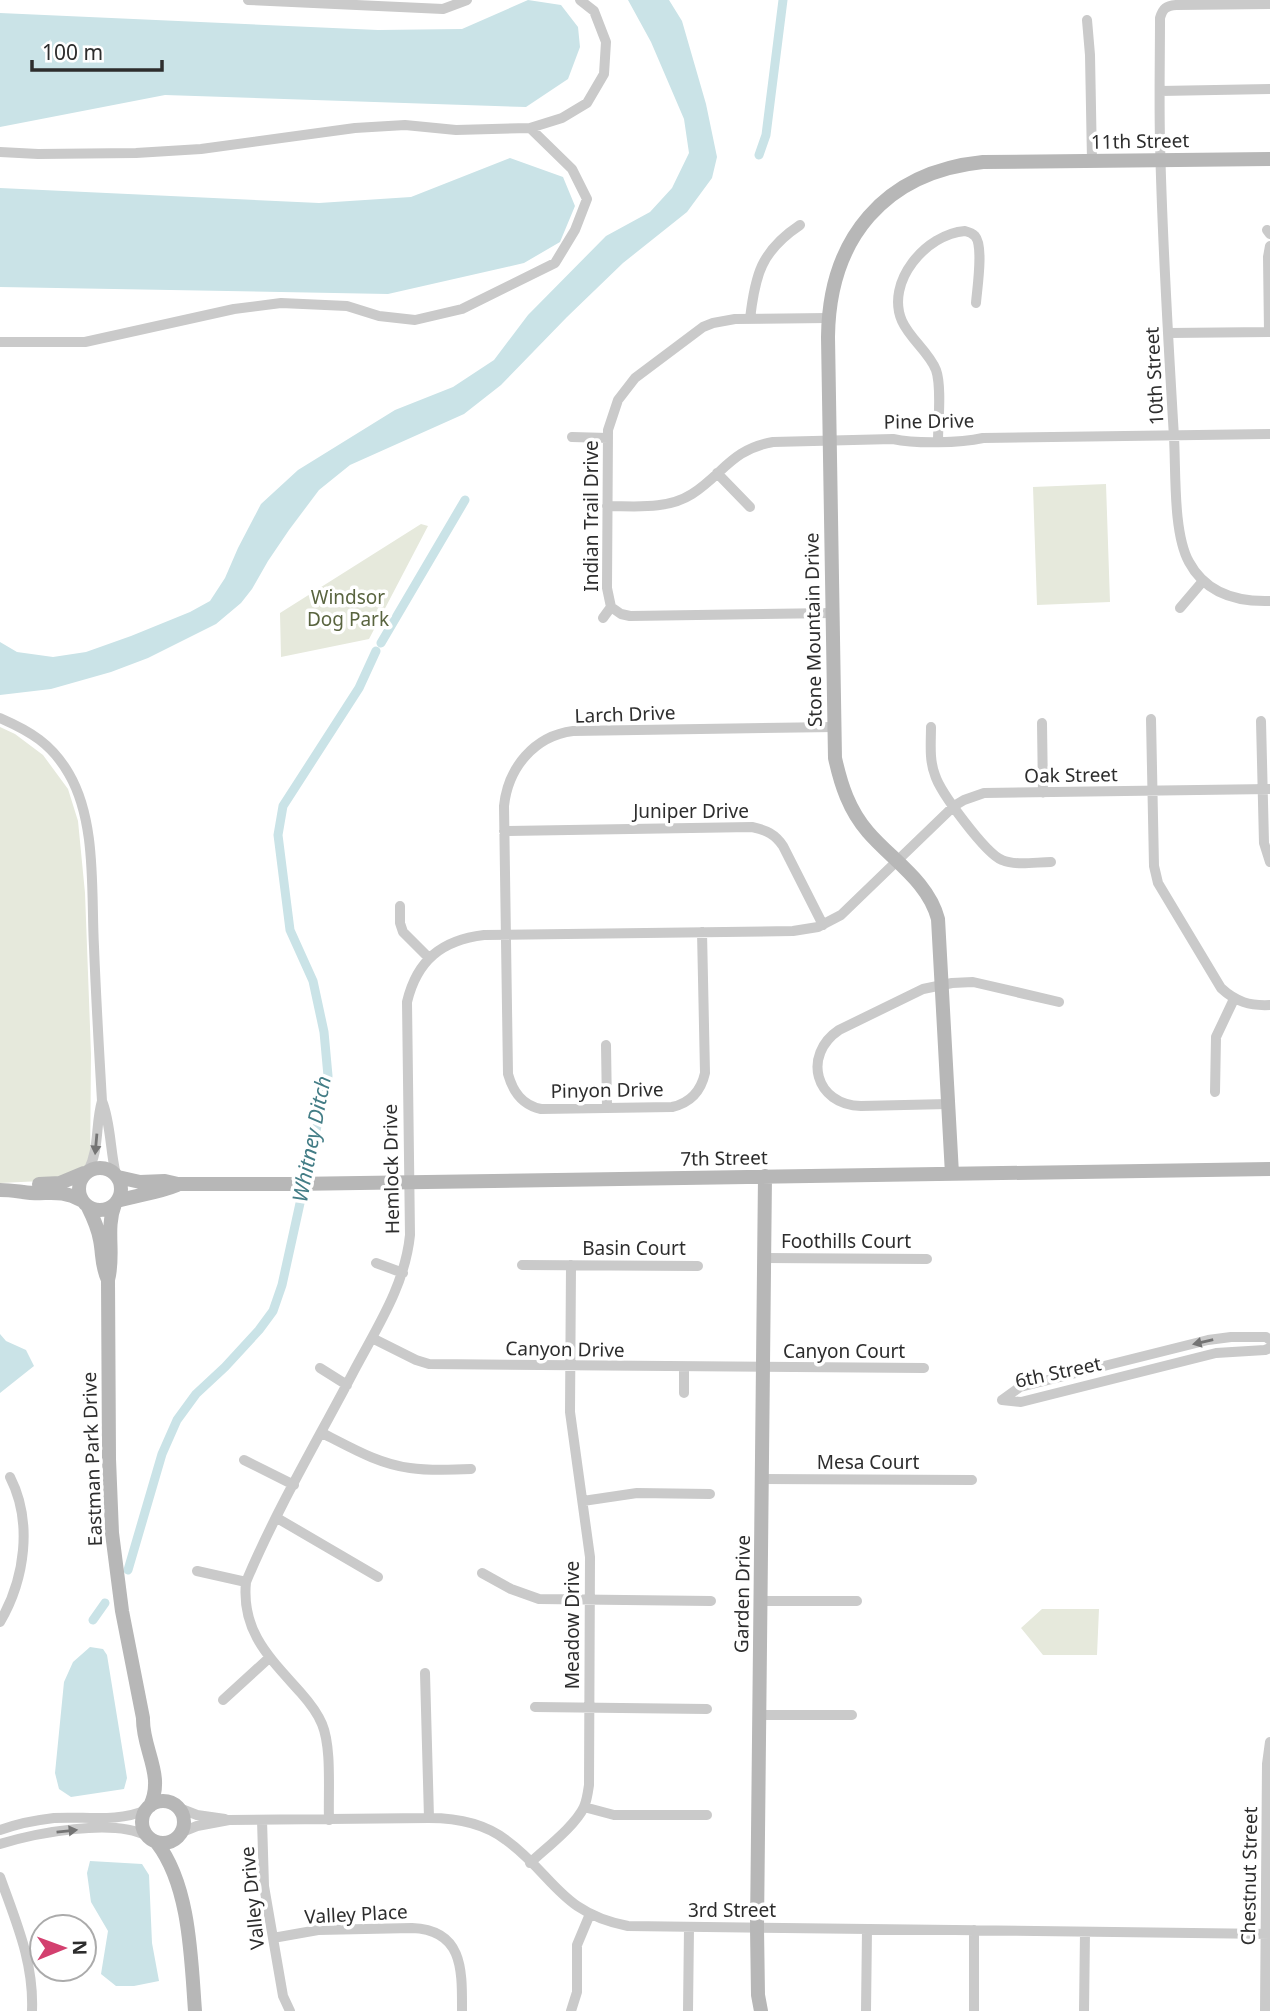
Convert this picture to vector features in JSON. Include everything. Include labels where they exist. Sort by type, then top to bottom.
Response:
[{"type":"street","points":[[248,0],[443,9],[467,0]]},
{"type":"street","points":[[0,152],[136,153],[201,149],[355,128],[405,125],[456,130],[530,128],[562,118],[587,103],[604,74],[606,42],[594,11],[580,0]]},
{"type":"street","points":[[1153,1],[1164,9],[1176,5],[1270,4]]},
{"type":"street","name":"10th Street","points":[[1164,9],[1160,18],[1160,160],[1181,542],[1189,562],[1203,581],[1214,590],[1240,600],[1270,601]]},
{"type":"street","points":[[1087,20],[1092,161]]},
{"type":"street","points":[[1160,91],[1270,89]]},
{"type":"street","points":[[0,342],[85,342],[234,309],[281,303],[347,306],[379,316],[415,320],[463,309],[555,263],[575,230],[586,200],[572,169],[530,128]]},
{"type":"street","name":"11th Street","points":[[1010,162],[1270,159]]},
{"type":"street","name":"Stone Mountain Drive","points":[[952,1174],[936,909],[923,888],[868,831],[848,801],[835,758],[828,318],[834,281],[843,255],[863,224],[889,198],[918,179],[948,168],[983,162],[1010,162]]},
{"type":"street","points":[[750,319],[760,267],[774,245],[800,225]]},
{"type":"street","points":[[939,441],[938,377],[930,360],[901,319],[899,292],[906,272],[922,252],[941,239],[965,231],[978,240],[976,303]]},
{"type":"street","points":[[1169,334],[1269,332],[1270,246]]},
{"type":"street","name":"Indian Trail Drive","points":[[828,318],[725,320],[703,327],[635,378],[618,400],[610,421],[607,588],[611,607],[630,616],[832,613]]},
{"type":"street","name":"Pine Drive","points":[[607,506],[668,504],[692,494],[738,455],[761,444],[782,441],[893,439],[905,442],[983,438],[1270,434]]},
{"type":"street","points":[[572,437],[608,438]]},
{"type":"street","points":[[717,473],[750,507]]},
{"type":"street","points":[[1180,608],[1203,581]]},
{"type":"street","points":[[603,618],[611,607]]},
{"type":"street","points":[[0,718],[24,728],[57,756],[71,778],[85,815],[102,1101],[107,1115],[111,1154],[121,1187],[116,1203],[102,1210],[66,1194],[7,1190]]},
{"type":"street","points":[[1151,719],[1154,866],[1158,883],[1216,982],[1234,999],[1252,1005],[1270,1005]]},
{"type":"street","points":[[1261,720],[1267,789],[1264,843],[1270,862]]},
{"type":"street","points":[[1042,723],[1043,793]]},
{"type":"street","points":[[931,726],[932,766],[936,779],[987,849],[1007,862],[1051,862]]},
{"type":"street","name":"Larch Drive","points":[[506,935],[505,794],[513,773],[526,755],[537,746],[557,735],[573,732],[834,727]]},
{"type":"street","name":"Oak Street","points":[[897,861],[954,806],[984,793],[1267,789]]},
{"type":"street","name":"Juniper Drive","points":[[504,831],[764,829],[778,838],[783,846],[823,925]]},
{"type":"street","name":"Hemlock Drive","points":[[329,1819],[327,1743],[323,1725],[310,1704],[269,1658],[256,1639],[248,1620],[246,1582],[389,1306],[403,1273],[410,1235],[407,1002],[416,976],[429,958],[448,944],[484,935],[793,930],[823,925],[841,915],[897,861]]},
{"type":"street","points":[[400,905],[401,928],[429,958]]},
{"type":"street","name":"Pinyon Drive","points":[[506,935],[508,1074],[512,1086],[522,1101],[535,1108],[607,1108],[678,1106],[686,1102],[700,1087],[705,1073],[702,932]]},
{"type":"street","points":[[948,1104],[849,1106],[831,1098],[825,1092],[817,1064],[821,1049],[839,1030],[923,989],[942,985],[973,982],[1059,1002]]},
{"type":"street","points":[[1215,1092],[1216,1037],[1234,999]]},
{"type":"street","points":[[606,1045],[607,1108]]},
{"type":"street","points":[[85,1204],[79,1195],[79,1183],[95,1156],[98,1115],[102,1101]]},
{"type":"street","points":[[7,1190],[60,1183],[93,1168],[106,1168],[117,1176]]},
{"type":"street","name":"7th Street","points":[[117,1176],[140,1182],[165,1181],[178,1184],[293,1184],[1270,1169]]},
{"type":"street","name":"Garden Drive","points":[[761,2011],[758,1996],[757,1928],[765,1176]]},
{"type":"street","name":"7th Street","points":[[116,1203],[178,1184]]},
{"type":"street","name":"Eastman Park Drive","points":[[116,1203],[110,1222],[112,1265],[108,1280],[112,1533],[122,1611],[144,1718],[143,1729],[156,1775],[156,1788],[148,1808]]},
{"type":"street","name":"Eastman Park Drive","points":[[85,1204],[96,1223],[102,1266],[108,1280]]},
{"type":"street","name":"Foothills Court","points":[[765,1258],[927,1259]]},
{"type":"street","points":[[376,1263],[403,1273]]},
{"type":"street","name":"Basin Court","points":[[522,1265],[698,1266]]},
{"type":"street","name":"Basin Court","points":[[570,1366],[571,1265]]},
{"type":"street","name":"Canyon Drive","points":[[372,1338],[429,1364],[764,1368]]},
{"type":"street","name":"6th Street","points":[[1270,1339],[1209,1340],[1020,1387],[1002,1400],[1021,1402],[1211,1354],[1270,1348]]},
{"type":"street","name":"Meadow Drive","points":[[570,1366],[570,1412],[590,1557],[589,1785],[584,1807]]},
{"type":"street","points":[[320,1368],[347,1385]]},
{"type":"street","points":[[684,1368],[684,1393]]},
{"type":"street","name":"Canyon Court","points":[[764,1368],[925,1368]]},
{"type":"street","points":[[322,1433],[391,1464],[428,1470],[471,1469]]},
{"type":"street","points":[[244,1460],[294,1485]]},
{"type":"street","points":[[0,1622],[18,1580],[22,1551],[22,1513],[18,1493],[10,1477]]},
{"type":"street","name":"Mesa Court","points":[[763,1479],[972,1480]]},
{"type":"street","points":[[583,1501],[637,1493],[710,1494]]},
{"type":"street","points":[[277,1518],[378,1577]]},
{"type":"street","points":[[197,1571],[246,1582]]},
{"type":"street","points":[[482,1573],[511,1589],[539,1599],[711,1601]]},
{"type":"street","points":[[761,1601],[857,1601]]},
{"type":"street","points":[[223,1700],[269,1658]]},
{"type":"street","points":[[425,1673],[429,1818]]},
{"type":"street","points":[[535,1707],[708,1709]]},
{"type":"street","points":[[760,1714],[852,1715]]},
{"type":"street","name":"Eastman Park Drive","points":[[144,1718],[150,1728],[166,1787],[177,1806]]},
{"type":"street","name":"Chestnut Street","points":[[1265,2011],[1268,1934],[1267,1764],[1270,1742]]},
{"type":"street","points":[[0,1830],[54,1818],[129,1816],[161,1801],[177,1806],[184,1820],[177,1853],[186,1889],[184,1904]]},
{"type":"street","name":"3rd Street","points":[[177,1806],[197,1815],[229,1820],[448,1818],[467,1822],[488,1829],[505,1839],[562,1895],[590,1914],[611,1923],[628,1926],[1268,1934]]},
{"type":"street","points":[[530,1863],[567,1828],[584,1807],[614,1815],[707,1815]]},
{"type":"street","points":[[148,1808],[143,1815],[142,1826],[172,1867],[184,1904],[194,2011]]},
{"type":"street","name":"3rd Street","points":[[181,1834],[197,1826],[229,1820]]},
{"type":"street","name":"Valley Drive","points":[[262,1820],[264,1881],[283,1996],[290,2011]]},
{"type":"street","points":[[0,1844],[53,1832],[103,1828],[129,1829],[170,1843],[181,1834]]},
{"type":"street","points":[[0,1877],[28,1956],[32,1982],[32,2011]]},
{"type":"street","points":[[571,2011],[577,1992],[577,1945],[590,1914]]},
{"type":"street","name":"Valley Place","points":[[273,1938],[327,1930],[412,1928],[433,1932],[448,1942],[457,1956],[462,1973],[463,2011]]},
{"type":"street","points":[[688,1928],[688,2011]]},
{"type":"street","points":[[866,2011],[867,1929]]},
{"type":"street","points":[[974,1930],[974,2011]]},
{"type":"street","points":[[1084,2011],[1085,1931]]},
{"type":"green space","points":[[1106,484],[1110,602],[1037,605],[1033,487]]},
{"type":"green space","name":"Windsor Dog Park","points":[[421,524],[428,526],[369,639],[281,657],[280,613]]},
{"type":"green space","points":[[0,727],[15,734],[43,755],[68,789],[78,821],[85,893],[91,1054],[90,1173],[84,1179],[0,1183]]},
{"type":"green space","points":[[1042,1609],[1099,1609],[1097,1655],[1043,1655],[1021,1628]]},
{"type":"water","points":[[528,0],[561,5],[578,27],[580,47],[568,79],[526,107],[165,95],[0,127],[0,13],[378,30],[462,29]]},
{"type":"water","points":[[628,0],[669,0],[682,21],[706,104],[717,157],[712,178],[687,212],[623,263],[501,385],[464,414],[350,465],[319,490],[268,561],[252,589],[241,603],[216,624],[148,658],[111,672],[51,689],[0,695],[0,642],[17,652],[53,657],[86,652],[190,612],[210,601],[225,578],[261,504],[298,470],[395,410],[453,387],[494,360],[528,315],[606,236],[650,212],[672,188],[689,153],[684,119],[651,42]]},
{"type":"water","points":[[510,158],[563,177],[575,206],[560,242],[524,263],[388,294],[0,287],[0,188],[319,203],[411,197]]},
{"type":"water","points":[[0,1334],[6,1341],[26,1350],[34,1366],[0,1393]]},
{"type":"water","points":[[90,1647],[103,1649],[107,1655],[127,1778],[124,1789],[71,1797],[59,1789],[55,1773],[64,1682],[73,1662]]},
{"type":"water","points":[[90,1861],[142,1864],[149,1875],[152,1943],[159,1981],[116,1986],[101,1974],[108,1931],[91,1902],[87,1873]]},
{"type":"waterway","name":"Whitney Ditch","points":[[759,155],[766,135],[783,0]]},
{"type":"waterway","name":"Whitney Ditch","points":[[381,643],[465,500]]},
{"type":"waterway","name":"Whitney Ditch","points":[[128,1570],[162,1454],[177,1420],[196,1394],[259,1330],[273,1311],[282,1285],[328,1076],[324,1032],[313,981],[290,930],[278,835],[283,806],[359,688],[376,651]]},
{"type":"waterway","name":"Whitney Ditch","points":[[93,1620],[105,1603]]}]
